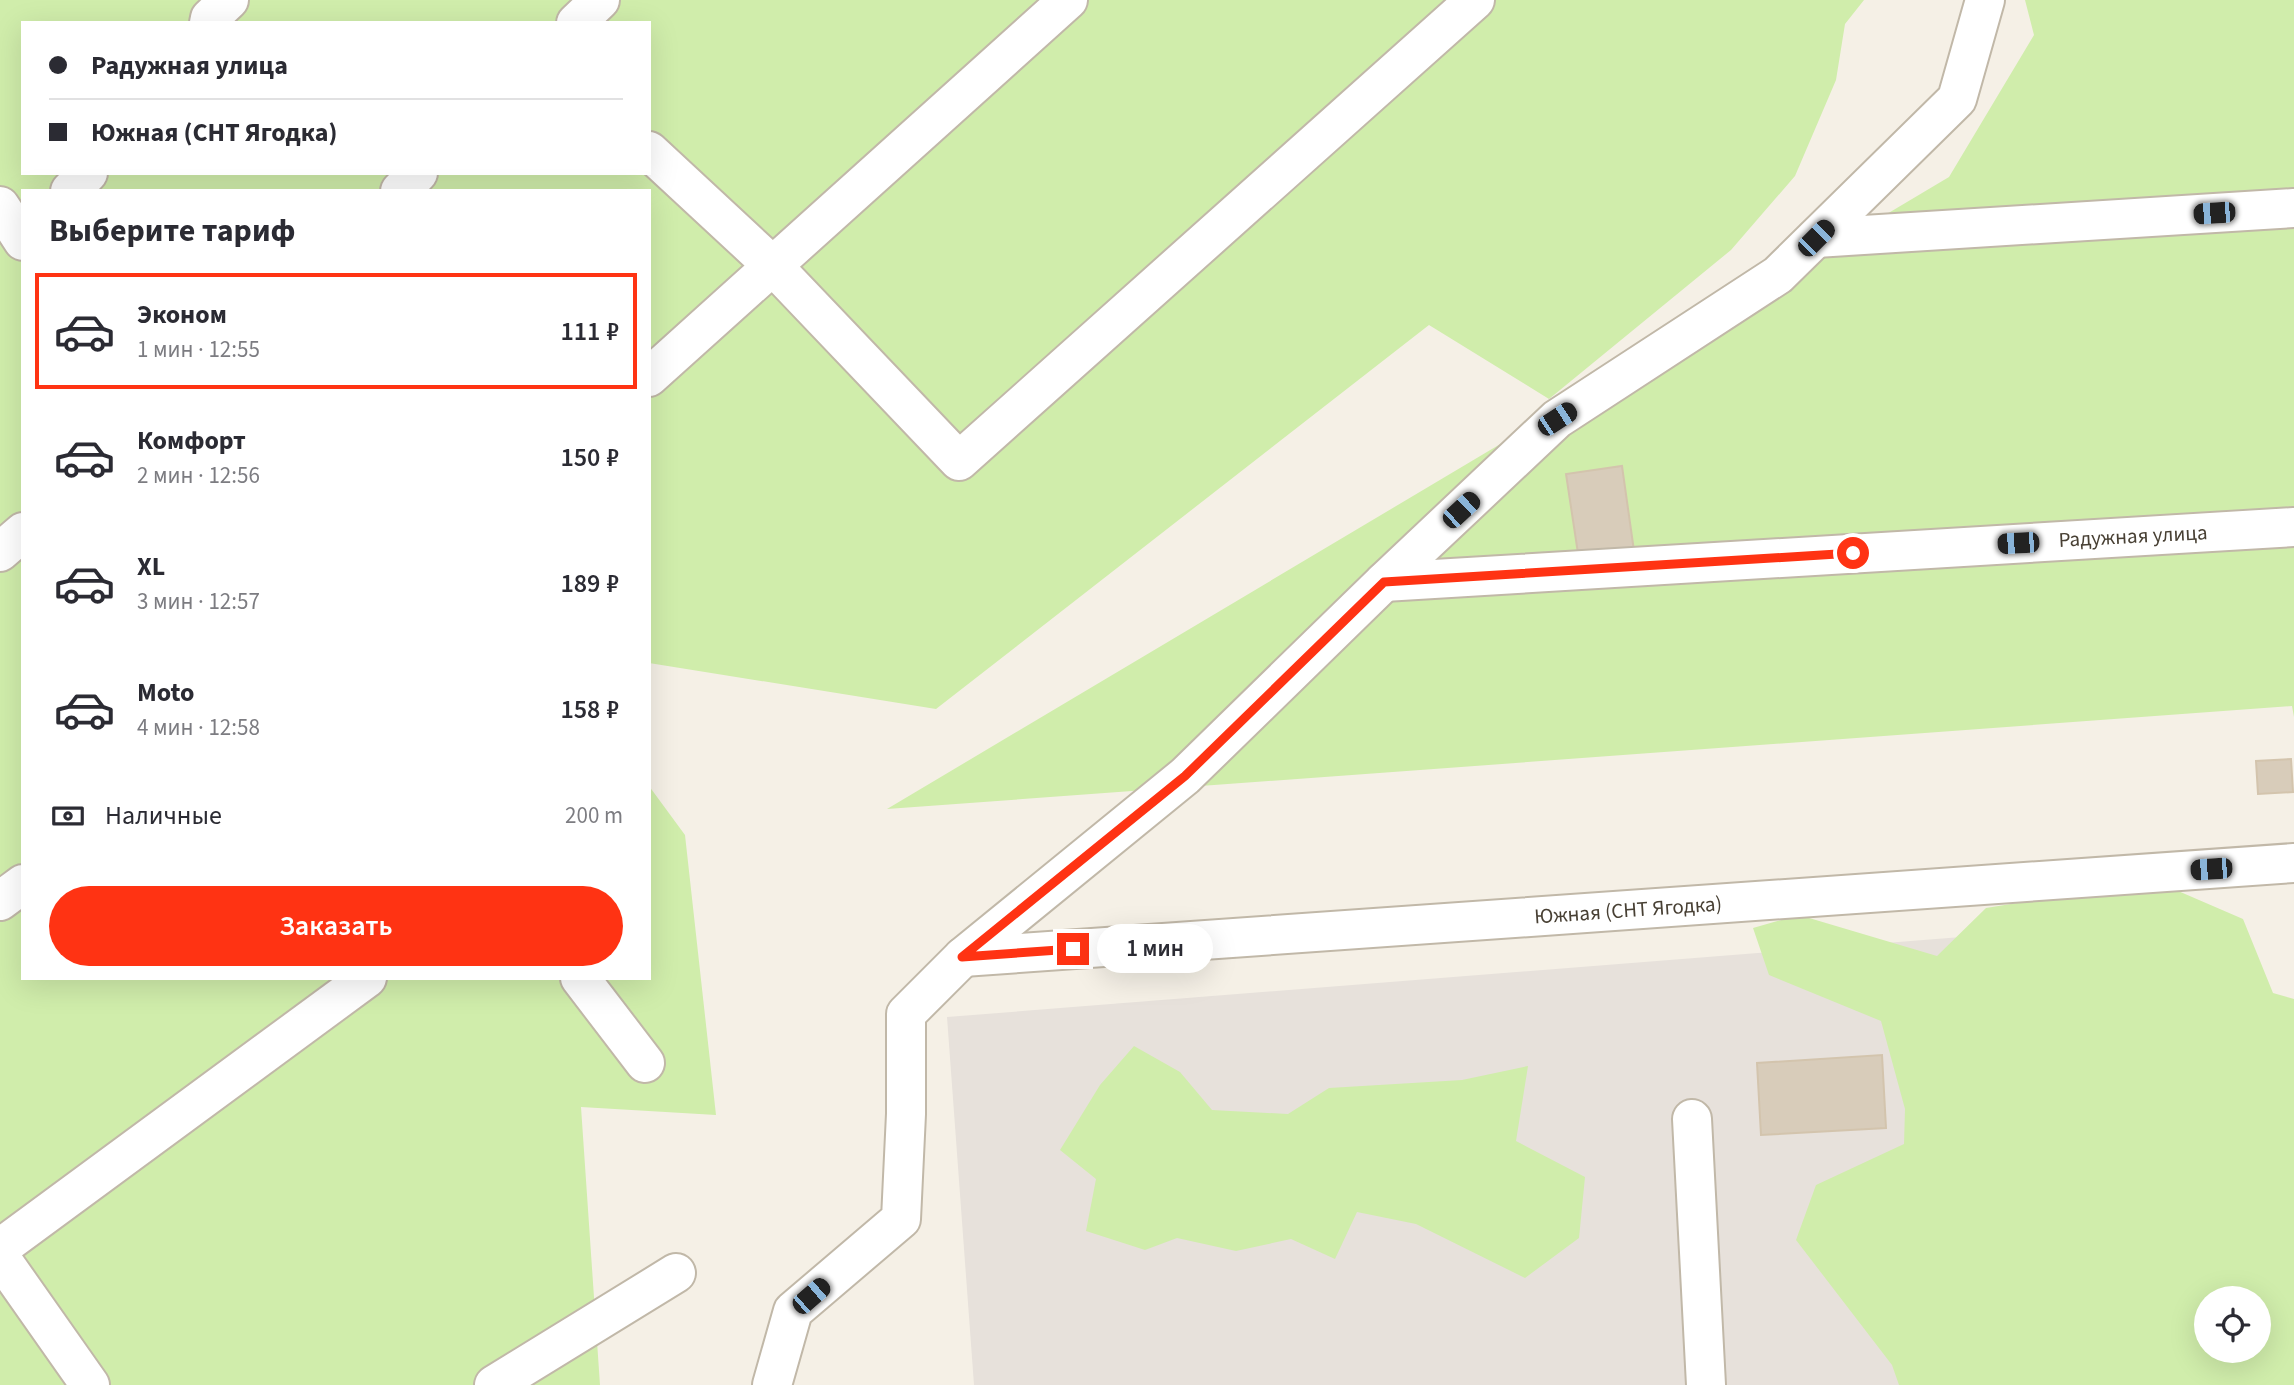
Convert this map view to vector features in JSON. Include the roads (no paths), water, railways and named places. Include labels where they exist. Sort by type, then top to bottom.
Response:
[{"type":"street","points":[[210,21],[229,0]]},
{"type":"street","points":[[578,21],[600,0]]},
{"type":"street","points":[[651,375],[1068,0]]},
{"type":"street","points":[[651,153],[774,267],[959,461],[1475,0]]},
{"type":"street","points":[[772,1385],[793,1311],[901,1219],[906,1114],[906,1014],[962,957],[1185,776],[1384,582],[1557,419],[1778,275],[1958,99],[1985,0]]},
{"type":"street","points":[[72,189],[86,175]]},
{"type":"street","points":[[402,189],[416,175]]},
{"type":"street","points":[[0,206],[21,237]]},
{"type":"street","points":[[1816,238],[2294,208]]},
{"type":"street","name":"Радужная улица","points":[[1384,582],[2294,527]]},
{"type":"street","points":[[0,552],[21,534]]},
{"type":"street","name":"Южная (СНТ Ягодка)","points":[[962,957],[2294,863]]},
{"type":"street","points":[[0,901],[21,885]]},
{"type":"street","points":[[0,1248],[364,980]]},
{"type":"street","points":[[582,980],[645,1063]]},
{"type":"street","points":[[1692,1119],[1706,1385]]},
{"type":"street","points":[[0,1257],[90,1385]]},
{"type":"street","points":[[494,1385],[676,1273]]}]
